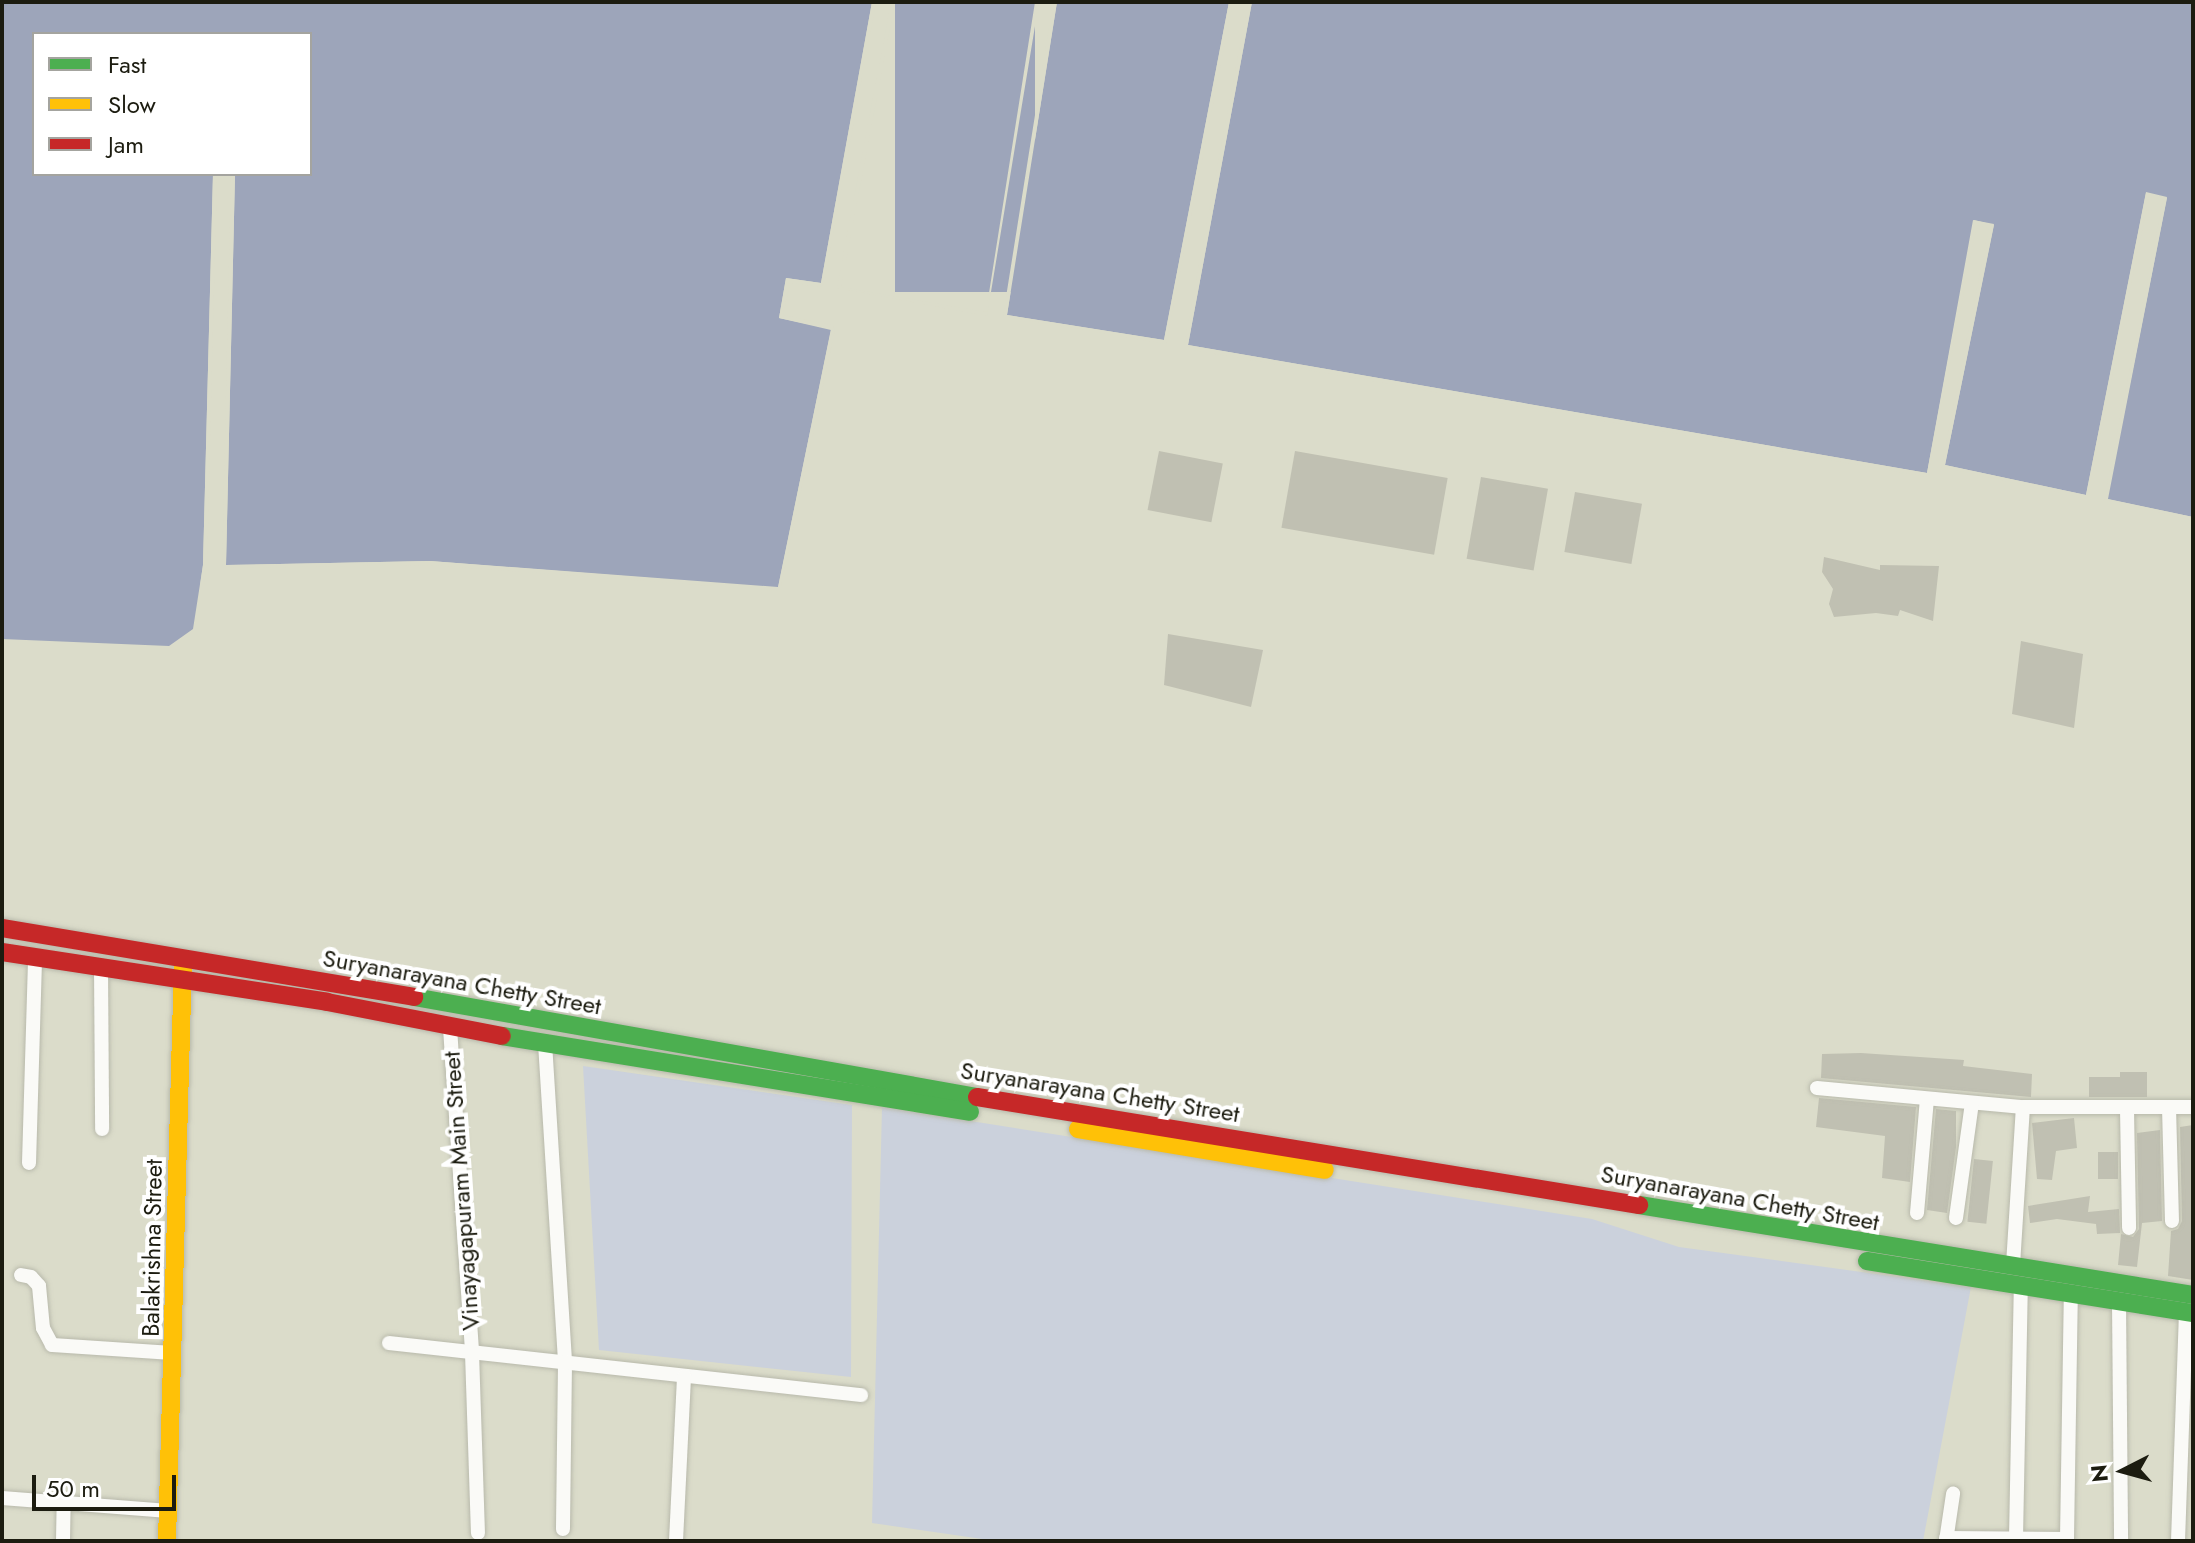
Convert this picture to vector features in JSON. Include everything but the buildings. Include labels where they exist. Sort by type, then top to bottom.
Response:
[{"type":"main road","name":"Suryanarayana Chetty Street","points":[[2,928],[184,956],[927,1089],[1882,1247],[2013,1265],[2191,1304]]},
{"type":"main road","name":"Suryanarayana Chetty Street","points":[[2,952],[327,1002],[450,1028],[2071,1294],[2119,1301],[2191,1304]]},
{"type":"main road","name":"Balakrishna Street","points":[[167,1541],[184,956]]},
{"type":"street","points":[[29,1163],[35,957]]},
{"type":"street","points":[[101,966],[102,1129]]},
{"type":"street","name":"Vinayagapuram Main Street","points":[[450,1028],[472,1353],[478,1533]]},
{"type":"street","points":[[545,1043],[565,1363],[563,1529]]},
{"type":"street","points":[[1817,1088],[2023,1107],[2193,1107]]},
{"type":"street","points":[[1917,1213],[1927,1099]]},
{"type":"street","points":[[1956,1218],[1972,1103]]},
{"type":"street","points":[[2013,1265],[2023,1107]]},
{"type":"street","points":[[2169,1107],[2172,1221]]},
{"type":"street","points":[[2127,1109],[2129,1228]]},
{"type":"street","points":[[21,1275],[31,1277],[39,1286],[43,1328],[52,1345],[173,1353]]},
{"type":"street","points":[[2016,1538],[2021,1285]]},
{"type":"street","points":[[1953,1494],[1946,1540],[2067,1539],[2071,1294]]},
{"type":"street","points":[[2119,1301],[2121,1541]]},
{"type":"street","points":[[2178,1541],[2191,1304]]},
{"type":"street","name":"Vinayagapuram Main Street","points":[[389,1343],[861,1395]]},
{"type":"street","points":[[676,1541],[684,1376]]},
{"type":"street","points":[[2,1498],[168,1511]]},
{"type":"street","points":[[63,1541],[64,1502]]},
{"type":"shaded area","points":[[583,1066],[852,1105],[851,1377],[599,1350]]},
{"type":"shaded area","points":[[882,1107],[1592,1219],[1679,1247],[1971,1287],[1923,1541],[996,1541],[872,1523]]},
{"type":"water","points":[[2,2],[872,2],[821,283],[786,278],[779,318],[831,329],[778,588],[430,561],[226,565],[235,176],[312,176],[312,32],[32,32],[32,176],[213,176],[203,565],[193,629],[169,646],[2,639]]},
{"type":"water","points":[[895,2],[1035,2],[1035,292],[895,292]]},
{"type":"water","points":[[1057,2],[1229,2],[1164,340],[1007,315]]},
{"type":"water","points":[[1252,2],[2193,2],[2193,517],[2107,499],[2167,198],[2146,193],[2086,495],[1945,465],[1994,225],[1974,220],[1927,473],[1188,345]]},
{"type":"pier","points":[[872,2],[876,2],[824,284],[820,287],[790,283],[783,315],[832,325],[835,329],[780,591],[430,565],[222,568],[231,176],[235,176],[226,565],[430,561],[778,587],[831,330],[779,318],[786,278],[821,283]]},
{"type":"pier","points":[[891,2],[895,2],[841,287],[986,312],[1035,2],[1039,2],[987,316],[837,288]]},
{"type":"pier","points":[[1053,2],[1057,2],[1007,315],[1164,340],[1229,2],[1233,2],[1166,344],[1003,316]]},
{"type":"pier","points":[[1248,2],[1252,2],[1188,345],[1927,473],[1973,220],[1994,224],[1945,465],[2086,495],[2146,192],[2167,197],[2108,499],[2193,517],[2193,521],[2104,499],[2163,200],[2149,197],[2087,499],[1941,467],[1989,228],[1977,225],[1928,477],[1186,349],[1184,345]]},
{"type":"pier","points":[[213,176],[217,176],[207,565],[204,586],[200,586]]},
{"type":"traffic: fast","points":[[414,997],[977,1097]]},
{"type":"traffic: fast","points":[[502,1036],[970,1112]]},
{"type":"traffic: fast","points":[[1639,1205],[2193,1295]]},
{"type":"traffic: fast","points":[[1867,1261],[2193,1313]]},
{"type":"traffic: slow","points":[[167,1541],[183,962]]},
{"type":"traffic: slow","points":[[1078,1129],[1325,1170]]},
{"type":"traffic: jam","points":[[2,928],[414,997]]},
{"type":"traffic: jam","points":[[2,952],[327,1002],[502,1036]]},
{"type":"traffic: jam","points":[[977,1097],[1639,1205]]}]
